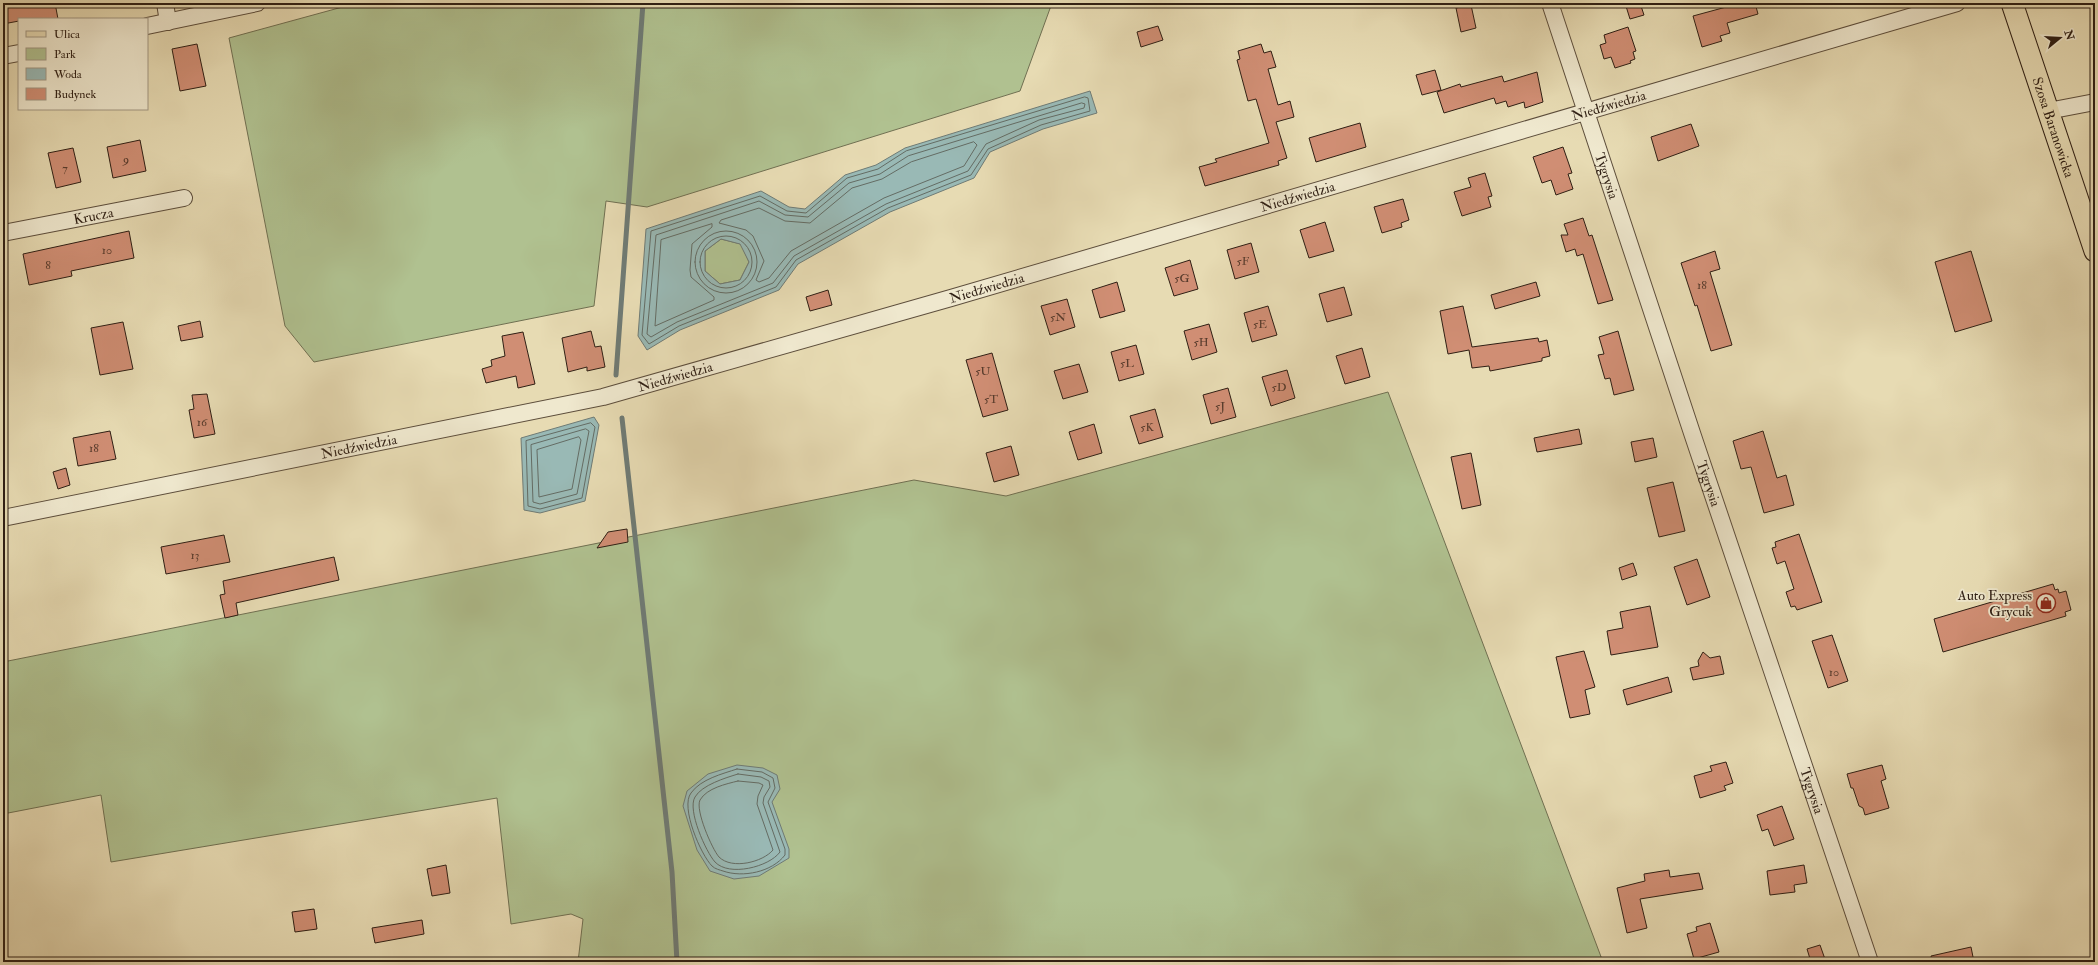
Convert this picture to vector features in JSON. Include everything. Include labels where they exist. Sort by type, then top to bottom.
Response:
[{"type":"main road","name":"Szosa Baranowicka","points":[[2012,3],[2095,251]]},
{"type":"street","points":[[165,3],[168,22]]},
{"type":"street","points":[[148,26],[256,3]]},
{"type":"street","name":"Tygrysia","points":[[1550,3],[1587,110],[1693,436],[1870,962]]},
{"type":"street","name":"Niedźwiedzia","points":[[3,518],[603,397],[951,298],[1587,110],[1957,3]]},
{"type":"street","points":[[3,56],[18,53]]},
{"type":"street","points":[[2048,111],[2095,102]]},
{"type":"street","name":"Krucza","points":[[3,233],[184,198]]},
{"type":"green space","points":[[357,3],[1052,3],[1020,91],[647,207],[606,201],[594,306],[314,362],[285,326],[229,38]]},
{"type":"green space","points":[[721,239],[741,244],[749,262],[740,280],[720,284],[705,271],[705,251]]},
{"type":"green space","points":[[1388,392],[1603,962],[578,962],[583,919],[571,914],[511,924],[497,798],[111,862],[101,795],[3,814],[3,662],[914,480],[1006,496]]},
{"type":"water","points":[[1090,91],[1097,113],[1043,129],[990,152],[974,178],[890,212],[798,264],[779,290],[680,330],[647,350],[638,336],[646,229],[761,191],[789,207],[805,209],[845,175],[876,165],[905,148]],"holes":[[[721,239],[740,244],[749,262],[740,280],[720,284],[705,271],[705,251]]]},
{"type":"water","points":[[594,417],[599,425],[585,501],[540,513],[524,510],[521,438]]},
{"type":"water","points":[[737,765],[763,768],[777,775],[780,789],[772,802],[789,849],[789,858],[759,876],[734,879],[710,871],[697,850],[683,806],[687,791],[708,774]]},
{"type":"building","points":[[3,3],[55,3],[58,18],[18,18],[18,21],[3,24]]},
{"type":"building","points":[[1625,3],[1640,3],[1644,15],[1630,19]]},
{"type":"building","points":[[1741,3],[1755,3],[1758,14],[1727,23],[1730,33],[1720,36],[1722,41],[1702,47],[1693,16]]},
{"type":"building","points":[[1471,5],[1476,28],[1461,32],[1456,8]]},
{"type":"building","points":[[1158,26],[1163,40],[1141,47],[1137,32]]},
{"type":"building","points":[[1628,27],[1636,51],[1633,52],[1635,59],[1630,61],[1631,63],[1615,68],[1611,57],[1604,59],[1600,45],[1606,43],[1604,35]]},
{"type":"building","points":[[197,44],[206,86],[180,91],[172,49]]},
{"type":"building","points":[[1261,44],[1264,53],[1271,51],[1276,67],[1268,69],[1278,105],[1290,101],[1294,117],[1276,122],[1287,158],[1278,161],[1279,165],[1205,186],[1199,167],[1217,162],[1215,159],[1269,143],[1256,99],[1248,101],[1237,60],[1240,59],[1238,51]]},
{"type":"building","points":[[1435,70],[1441,90],[1422,95],[1416,75]]},
{"type":"building","points":[[1537,72],[1543,102],[1525,108],[1524,102],[1508,107],[1506,101],[1496,104],[1494,98],[1444,113],[1437,92],[1460,84],[1461,87],[1502,76],[1504,82]]},
{"type":"building","points":[[1360,123],[1366,147],[1316,162],[1309,138]]},
{"type":"building","points":[[1691,124],[1699,146],[1658,161],[1651,137]]},
{"type":"building","points":[[140,140],[146,171],[113,178],[107,147]]},
{"type":"building","points":[[1563,147],[1572,173],[1568,174],[1573,189],[1556,195],[1551,180],[1542,183],[1533,157]]},
{"type":"building","points":[[73,148],[81,182],[56,188],[48,153]]},
{"type":"building","points":[[1485,173],[1492,196],[1488,197],[1491,207],[1462,216],[1454,192],[1471,187],[1468,178]]},
{"type":"building","points":[[1403,199],[1409,220],[1401,223],[1402,227],[1382,233],[1374,207]]},
{"type":"building","points":[[1583,218],[1589,236],[1592,235],[1613,300],[1598,304],[1583,254],[1577,256],[1575,249],[1566,252],[1561,235],[1568,235],[1564,224]]},
{"type":"building","points":[[1325,222],[1334,251],[1309,258],[1300,230]]},
{"type":"building","points":[[129,231],[134,258],[71,271],[72,276],[29,285],[23,254]]},
{"type":"building","points":[[1251,243],[1259,272],[1235,279],[1227,250]]},
{"type":"building","points":[[1715,251],[1720,269],[1710,272],[1732,345],[1711,351],[1697,305],[1695,306],[1681,263]]},
{"type":"building","points":[[1971,251],[1992,321],[1955,332],[1935,262]]},
{"type":"building","points":[[1190,260],[1198,289],[1174,296],[1165,268]]},
{"type":"building","points":[[1117,282],[1125,311],[1100,318],[1092,290]]},
{"type":"building","points":[[1536,282],[1540,296],[1495,309],[1491,295]]},
{"type":"building","points":[[1344,287],[1352,315],[1327,322],[1319,294]]},
{"type":"building","points":[[828,290],[832,305],[810,311],[806,297]]},
{"type":"building","points":[[1067,299],[1075,327],[1050,335],[1041,306]]},
{"type":"building","points":[[1268,306],[1277,335],[1252,342],[1244,313]]},
{"type":"building","points":[[1463,306],[1472,347],[1538,338],[1539,342],[1547,340],[1550,356],[1542,358],[1542,361],[1490,371],[1489,366],[1472,368],[1469,350],[1448,354],[1440,311]]},
{"type":"building","points":[[200,321],[203,337],[181,341],[178,326]]},
{"type":"building","points":[[123,322],[133,369],[100,375],[91,328]]},
{"type":"building","points":[[1209,324],[1217,352],[1192,360],[1184,331]]},
{"type":"building","points":[[591,331],[595,347],[601,346],[605,367],[587,371],[587,367],[568,372],[562,338]]},
{"type":"building","points":[[1618,331],[1634,390],[1614,395],[1610,378],[1605,379],[1598,355],[1604,354],[1599,337]]},
{"type":"building","points":[[523,332],[535,384],[518,388],[516,376],[486,383],[482,369],[492,366],[491,360],[505,356],[502,336]]},
{"type":"building","points":[[1136,345],[1144,374],[1119,381],[1111,352]]},
{"type":"building","points":[[1362,348],[1370,377],[1345,384],[1336,356]]},
{"type":"building","points":[[992,353],[1008,410],[983,417],[966,360]]},
{"type":"building","points":[[1079,364],[1088,392],[1063,399],[1054,371]]},
{"type":"building","points":[[1287,370],[1295,398],[1271,406],[1262,377]]},
{"type":"building","points":[[1228,388],[1236,417],[1211,424],[1203,395]]},
{"type":"building","points":[[207,394],[215,434],[194,438],[189,410],[194,409],[192,395]]},
{"type":"building","points":[[1155,409],[1163,437],[1139,444],[1130,416]]},
{"type":"building","points":[[1094,424],[1102,453],[1078,460],[1069,432]]},
{"type":"building","points":[[1579,429],[1582,444],[1537,452],[1534,438]]},
{"type":"building","points":[[110,431],[116,459],[78,466],[73,438]]},
{"type":"building","points":[[1763,431],[1777,478],[1786,475],[1794,505],[1764,513],[1751,467],[1741,469],[1733,441]]},
{"type":"building","points":[[1653,438],[1657,457],[1635,462],[1631,442]]},
{"type":"building","points":[[1011,446],[1019,475],[994,482],[986,453]]},
{"type":"building","points":[[1471,453],[1481,505],[1462,509],[1451,457]]},
{"type":"building","points":[[66,468],[70,485],[58,489],[53,472]]},
{"type":"building","points":[[1673,482],[1685,531],[1659,537],[1647,488]]},
{"type":"building","points":[[627,529],[628,542],[597,548],[608,532]]},
{"type":"building","points":[[1799,534],[1822,602],[1797,610],[1795,606],[1791,607],[1786,592],[1794,589],[1785,561],[1777,564],[1772,548],[1776,547],[1775,542]]},
{"type":"building","points":[[224,535],[230,562],[166,574],[161,547]]},
{"type":"building","points":[[334,557],[339,580],[236,603],[238,615],[225,618],[220,595],[225,594],[223,581]]},
{"type":"building","points":[[1697,559],[1710,597],[1687,605],[1674,567]]},
{"type":"building","points":[[1633,563],[1637,575],[1622,580],[1619,568]]},
{"type":"building","points":[[2053,584],[2055,590],[2058,589],[2059,593],[2066,591],[2071,610],[2065,612],[2066,616],[1943,652],[1934,619]]},
{"type":"building","points":[[1650,606],[1658,647],[1611,655],[1607,631],[1623,628],[1620,612]]},
{"type":"building","points":[[1832,635],[1848,681],[1828,688],[1812,641]]},
{"type":"building","points":[[1584,651],[1595,687],[1585,690],[1590,714],[1570,718],[1556,657]]},
{"type":"building","points":[[1703,652],[1710,658],[1720,656],[1724,674],[1693,680],[1690,668],[1699,666],[1698,661]]},
{"type":"building","points":[[1668,677],[1672,692],[1627,705],[1623,690]]},
{"type":"building","points":[[1726,762],[1733,783],[1724,786],[1726,790],[1700,798],[1694,776],[1712,771],[1710,766]]},
{"type":"building","points":[[1882,765],[1886,779],[1881,781],[1889,808],[1865,815],[1863,808],[1859,806],[1853,788],[1851,788],[1847,774]]},
{"type":"building","points":[[1782,806],[1794,839],[1774,846],[1768,829],[1762,831],[1757,815]]},
{"type":"building","points":[[446,865],[450,893],[432,896],[427,869]]},
{"type":"building","points":[[1804,865],[1807,883],[1794,885],[1795,892],[1770,895],[1767,871]]},
{"type":"building","points":[[1669,870],[1670,877],[1699,873],[1703,889],[1640,899],[1647,928],[1627,933],[1617,888],[1645,881],[1644,874]]},
{"type":"building","points":[[314,909],[317,929],[295,932],[292,912]]},
{"type":"building","points":[[422,920],[424,934],[375,943],[372,928]]},
{"type":"building","points":[[1710,923],[1719,952],[1694,959],[1687,934],[1697,931],[1696,927]]},
{"type":"building","points":[[1820,945],[1826,962],[1811,962],[1807,949]]},
{"type":"building","points":[[1971,947],[1974,962],[1932,962],[1931,956]]},
{"type":"waterway","points":[[616,375],[643,3]]},
{"type":"waterway","points":[[622,418],[672,872],[677,962]]},
{"type":"place","name":"Auto Express Grycuk","points":[[2046,603]]}]
